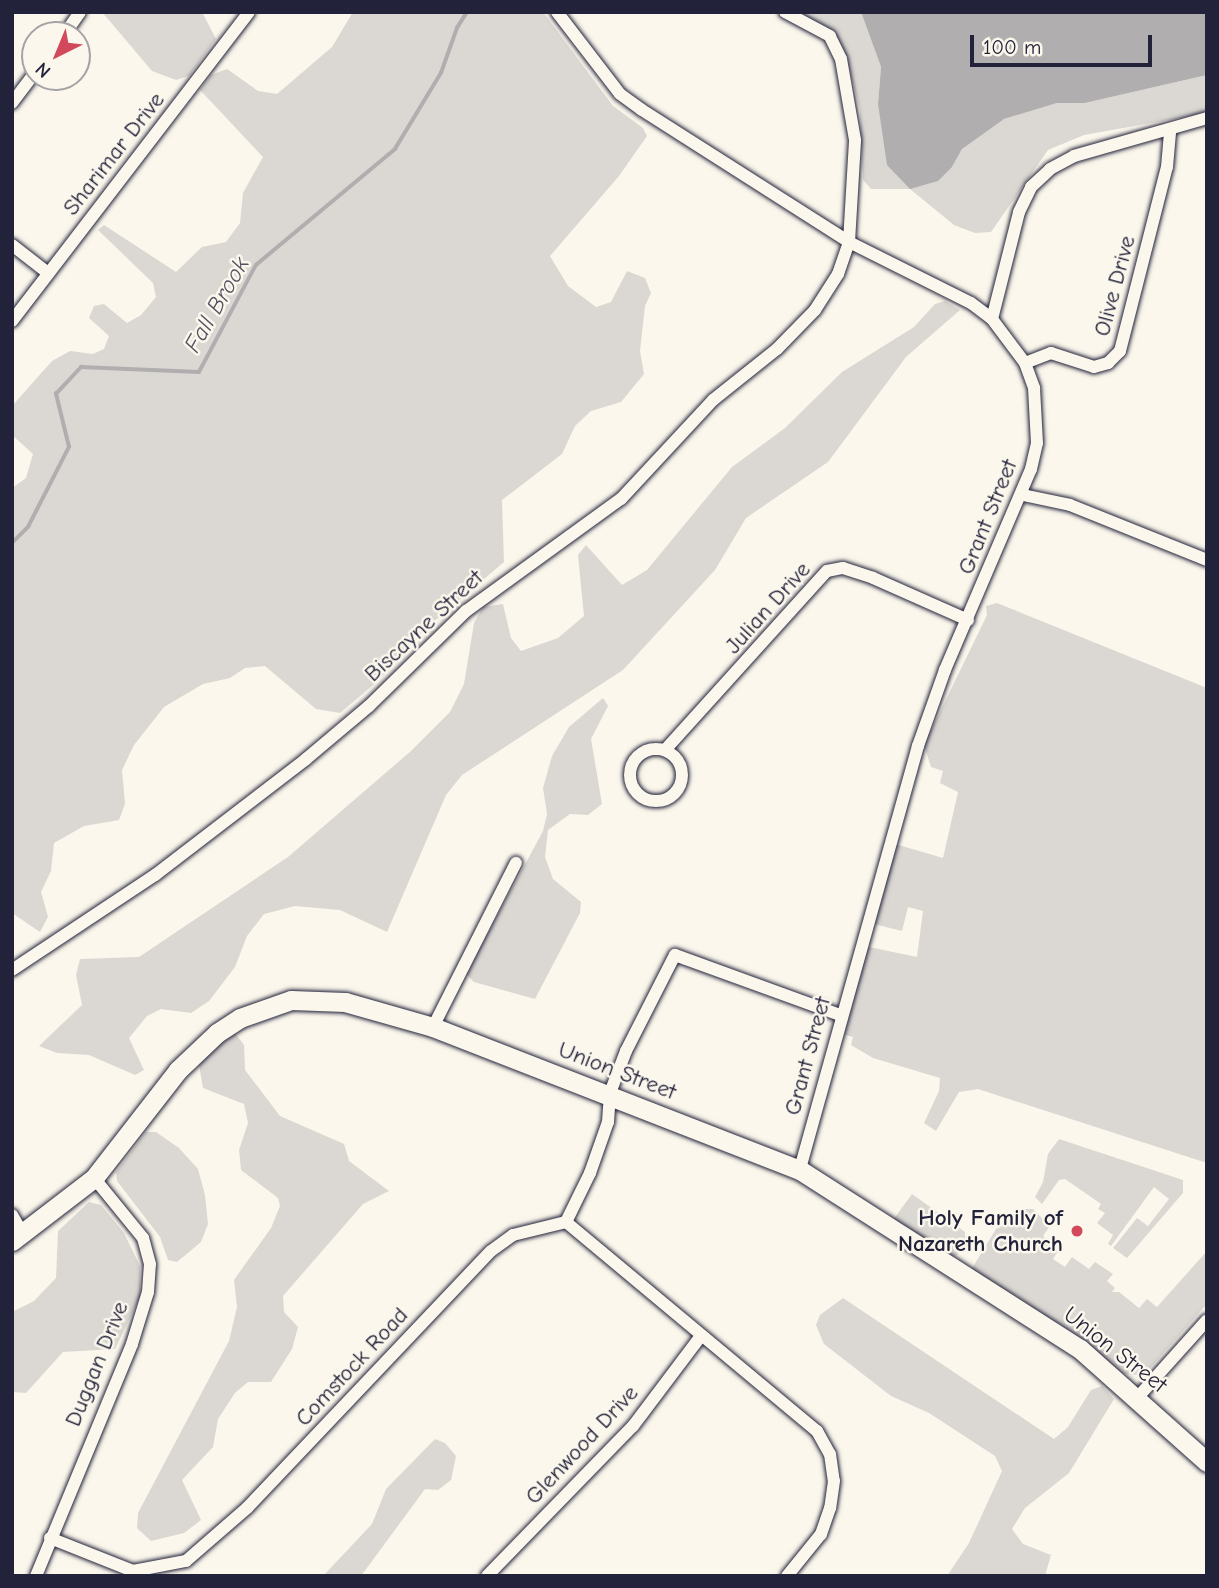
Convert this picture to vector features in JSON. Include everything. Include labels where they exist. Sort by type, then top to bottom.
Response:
[{"type":"street","name":"Sharimar Drive","points":[[12,321],[249,12]]},
{"type":"street","name":"Biscayne Street","points":[[12,970],[155,875],[295,767],[369,706],[466,611],[621,499],[713,400],[797,331],[838,274],[849,242],[856,141],[841,59],[830,36],[785,12]]},
{"type":"street","name":"Grant Street","points":[[563,14],[620,93],[642,110],[849,242],[971,303],[992,319],[1025,363],[1038,415],[1037,443],[1023,495],[968,620],[918,746],[840,1015],[800,1170]]},
{"type":"street","points":[[992,319],[1011,238],[1031,187],[1050,169],[1074,156],[1207,118]]},
{"type":"street","name":"Olive Drive","points":[[1025,363],[1051,353],[1094,367],[1108,363],[1120,351],[1167,167],[1170,128]]},
{"type":"street","points":[[12,245],[48,274]]},
{"type":"street","points":[[1023,495],[1070,505],[1207,560]]},
{"type":"street","name":"Julian Drive","points":[[665,750],[681,766],[681,783],[671,797],[646,799],[633,787],[633,762],[645,751],[665,750],[827,571],[843,568],[873,578],[968,620]]},
{"type":"street","points":[[433,1027],[516,863]]},
{"type":"street","points":[[787,1576],[821,1534],[834,1481],[830,1454],[817,1431],[566,1222],[590,1173],[607,1122],[610,1093],[632,1040],[678,954],[757,988],[840,1015]]},
{"type":"street","name":"Union Street","points":[[17,1238],[94,1178],[177,1070],[240,1018],[291,1000],[318,999],[372,1007],[610,1093],[800,1170],[1080,1349],[1138,1397],[1207,1462]]},
{"type":"street","name":"Duggan Drive","points":[[36,1576],[131,1344],[148,1292],[150,1265],[143,1238],[129,1215],[94,1178]]},
{"type":"street","points":[[12,1215],[17,1238]]},
{"type":"street","name":"Comstock Road","points":[[50,1538],[132,1571],[186,1561],[247,1508],[491,1251],[513,1235],[566,1222]]},
{"type":"street","points":[[1138,1397],[1207,1320]]},
{"type":"street","name":"Glenwood Drive","points":[[487,1576],[633,1426],[701,1337]]},
{"type":"shaded area","points":[[102,12],[202,12],[216,39],[189,76],[176,80],[152,71]]},
{"type":"shaded area","points":[[353,12],[543,12],[613,106],[643,128],[647,136],[619,176],[550,256],[568,286],[596,307],[611,302],[627,271],[645,278],[651,293],[645,306],[640,351],[644,374],[621,402],[591,411],[575,426],[562,454],[502,500],[504,562],[424,630],[379,680],[340,713],[316,709],[265,666],[245,668],[230,678],[203,684],[164,707],[134,745],[122,770],[125,804],[119,820],[84,826],[54,843],[51,871],[41,892],[48,917],[40,932],[12,913],[12,488],[26,478],[33,454],[12,435],[12,406],[52,361],[70,351],[93,354],[104,349],[109,336],[89,318],[94,306],[104,304],[127,323],[141,315],[156,297],[153,283],[98,230],[104,225],[176,272],[202,247],[226,242],[240,223],[243,193],[263,157],[200,90],[211,75],[227,69],[258,91],[277,94],[332,47]]},
{"type":"shaded area","points":[[798,12],[861,12],[881,67],[878,104],[952,167],[962,149],[982,130],[1004,119],[1057,103],[1085,103],[1207,75],[1207,113],[1084,135],[1048,150],[991,232],[975,233],[954,225],[910,189],[871,189],[863,180],[860,110],[847,58]]},
{"type":"shaded area","points":[[861,12],[1207,12],[1207,75],[1085,103],[1057,103],[1004,119],[962,149],[952,167],[938,181],[910,189],[887,165],[878,104],[881,67]]},
{"type":"shaded area","points":[[945,301],[960,310],[906,357],[828,462],[746,518],[715,570],[623,670],[462,775],[446,795],[387,932],[340,910],[295,906],[264,914],[247,936],[235,967],[209,1001],[191,1013],[161,1009],[147,1016],[129,1038],[144,1070],[135,1075],[89,1055],[57,1053],[39,1046],[82,1005],[76,975],[80,959],[139,957],[288,857],[411,751],[450,712],[464,684],[474,623],[483,607],[503,604],[511,638],[521,651],[558,638],[584,616],[578,555],[586,545],[622,585],[647,570],[732,467],[785,428],[842,372],[914,327],[935,304]]},
{"type":"shaded area","points":[[997,603],[1207,688],[1207,1163],[978,1089],[959,1092],[936,1131],[924,1123],[939,1091],[940,1078],[873,1058],[851,1045],[853,1037],[842,1034],[869,947],[917,957],[923,911],[908,907],[902,931],[874,924],[895,844],[943,858],[958,792],[940,783],[943,771],[931,767],[924,745],[987,615],[986,606]]},
{"type":"shaded area","points":[[603,698],[608,706],[591,739],[602,804],[588,815],[570,814],[548,830],[545,857],[553,879],[581,902],[580,913],[535,999],[474,982],[466,974],[543,831],[547,814],[543,788],[552,756],[569,727]]},
{"type":"shaded area","points":[[235,1033],[244,1045],[245,1070],[280,1116],[344,1144],[349,1161],[389,1191],[363,1204],[283,1296],[284,1312],[298,1327],[292,1349],[271,1382],[248,1382],[235,1393],[218,1419],[213,1447],[182,1480],[201,1520],[184,1533],[151,1541],[137,1528],[138,1513],[229,1341],[237,1307],[234,1280],[271,1228],[280,1206],[278,1198],[241,1170],[239,1150],[248,1123],[244,1104],[203,1088],[199,1065],[211,1049]]},
{"type":"shaded area","points":[[146,1132],[156,1132],[179,1148],[198,1169],[205,1195],[208,1224],[201,1242],[177,1262],[168,1260],[160,1237],[117,1181],[116,1172]]},
{"type":"shaded area","points":[[1059,1139],[1183,1180],[1183,1193],[1127,1258],[1113,1248],[1137,1218],[1148,1226],[1169,1199],[1154,1187],[1111,1246],[1108,1244],[1113,1235],[1097,1223],[1105,1213],[1098,1209],[1101,1204],[1065,1179],[1059,1180],[1042,1204],[1035,1197],[1043,1182],[1048,1154]]},
{"type":"shaded area","points":[[912,1194],[965,1232],[965,1243],[957,1255],[952,1257],[893,1220]]},
{"type":"shaded area","points":[[89,1202],[101,1205],[124,1233],[140,1266],[140,1297],[115,1349],[63,1352],[26,1393],[12,1392],[12,1312],[34,1301],[56,1278],[58,1231]]},
{"type":"shaded area","points":[[1025,1209],[1033,1209],[1050,1226],[1043,1236],[1060,1248],[1053,1259],[1065,1267],[1072,1257],[1089,1269],[1095,1262],[1113,1274],[1107,1281],[1115,1288],[1112,1292],[1119,1292],[1139,1308],[1147,1299],[1157,1307],[1207,1251],[1207,1304],[1144,1375],[1124,1374],[971,1270],[996,1229],[1017,1219]]},
{"type":"shaded area","points":[[843,1298],[1054,1439],[1068,1427],[1091,1390],[1102,1386],[1114,1399],[1069,1473],[1025,1508],[1012,1529],[1023,1544],[1051,1555],[1045,1576],[947,1576],[969,1543],[1002,1471],[995,1456],[929,1413],[891,1396],[824,1344],[816,1325],[820,1315]]},
{"type":"shaded area","points":[[435,1439],[445,1443],[456,1456],[451,1480],[438,1490],[425,1489],[361,1576],[323,1576],[372,1524],[386,1489]]},
{"type":"waterway","name":"Fall Brook","points":[[12,543],[28,527],[69,447],[56,394],[81,367],[199,372],[256,265],[395,149],[441,73],[457,28],[467,12]]},
{"type":"place","name":"Holy Family of Nazareth Church","points":[[1077,1231]]}]
